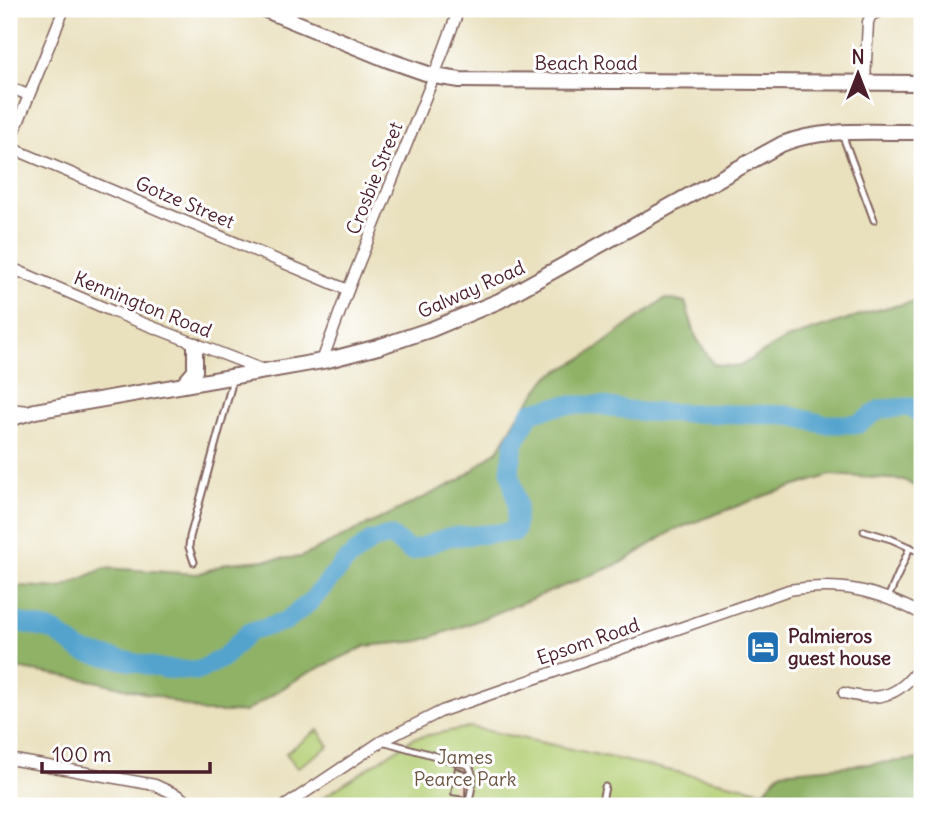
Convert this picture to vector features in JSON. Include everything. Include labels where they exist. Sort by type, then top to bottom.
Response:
[{"type":"street","points":[[9,146],[64,9]]},
{"type":"street","name":"Beach Road","points":[[263,9],[434,76],[490,82],[922,83]]},
{"type":"street","name":"Crosbie Street","points":[[322,361],[459,9]]},
{"type":"street","points":[[859,9],[871,15],[886,9]]},
{"type":"street","points":[[865,82],[866,29],[871,15]]},
{"type":"street","points":[[9,87],[28,95]]},
{"type":"street","name":"Galway Road","points":[[9,419],[35,411],[322,361],[378,347],[473,313],[550,274],[770,149],[796,138],[922,132]]},
{"type":"street","name":"Gotze Street","points":[[9,146],[348,290]]},
{"type":"street","name":"Kennington Road","points":[[9,267],[195,345],[266,371]]},
{"type":"street","points":[[183,385],[195,370],[195,345]]},
{"type":"street","points":[[9,409],[35,411]]},
{"type":"street","name":"Epsom Road","points":[[285,806],[382,741],[442,711],[789,590],[848,586],[888,598],[922,614]]},
{"type":"street","points":[[844,693],[869,699],[885,696],[909,681],[922,663]]},
{"type":"street","points":[[9,759],[155,785],[172,792],[192,806]]},
{"type":"lane","points":[[842,134],[874,220]]},
{"type":"lane","points":[[194,562],[189,547],[190,537],[231,387],[231,377]]},
{"type":"lane","points":[[864,531],[878,534],[922,553]]},
{"type":"lane","points":[[888,598],[910,547]]},
{"type":"lane","points":[[382,741],[468,765],[473,779],[468,806]]},
{"type":"lane","points":[[601,806],[605,787]]},
{"type":"green space","points":[[664,299],[685,302],[696,337],[713,364],[738,367],[784,340],[872,311],[922,300],[922,491],[904,480],[831,475],[767,495],[674,530],[621,563],[469,624],[420,641],[366,646],[304,675],[245,712],[204,712],[160,697],[100,682],[9,667],[9,581],[19,586],[61,588],[105,568],[198,574],[228,563],[301,557],[460,480],[499,449],[518,416],[549,376],[585,357]]},
{"type":"green space","name":"James Pearce Park","points":[[470,727],[764,791],[775,806],[310,806],[414,738]]},
{"type":"green space","points":[[318,730],[329,746],[297,768],[286,753]]},
{"type":"green space","points":[[922,759],[922,806],[775,806],[764,791],[780,772]]},
{"type":"building","points":[[455,767],[466,772],[465,797],[451,795]]},
{"type":"waterway","points":[[9,620],[54,631],[81,651],[165,669],[198,671],[223,658],[249,632],[286,621],[311,601],[346,561],[371,541],[390,536],[411,551],[448,537],[515,532],[517,504],[510,470],[514,444],[531,412],[564,405],[599,405],[640,412],[787,415],[824,424],[858,424],[881,409],[910,407],[922,414]]},
{"type":"place","name":"Palmieros guest house","points":[[763,647]]}]
